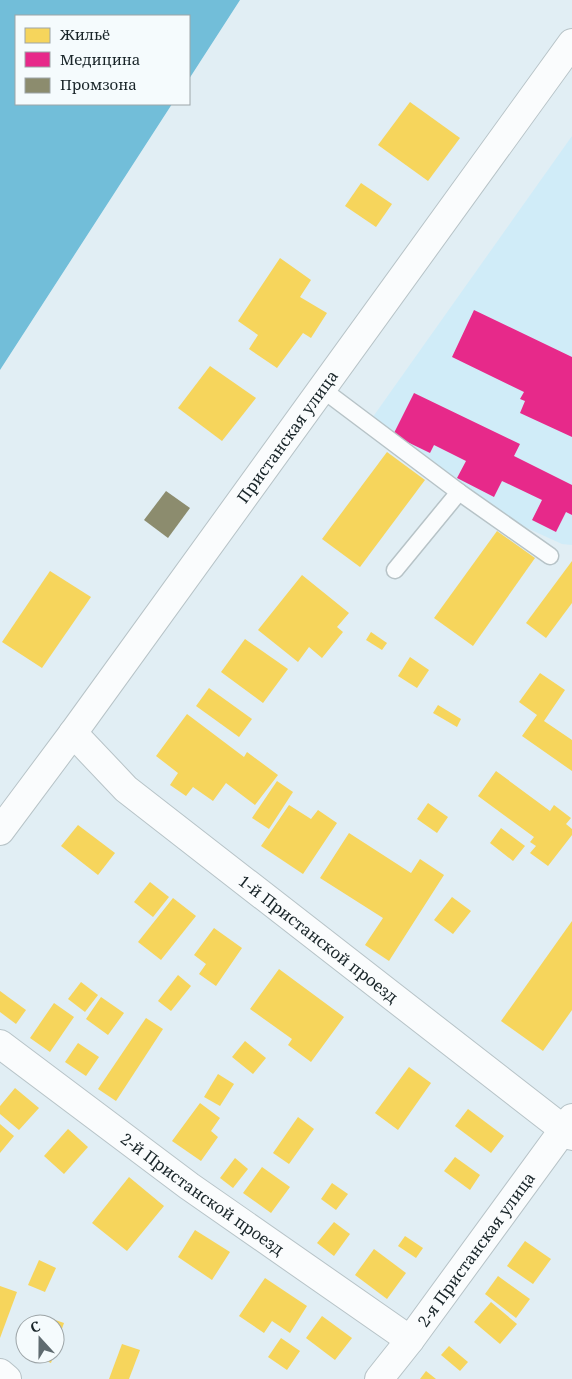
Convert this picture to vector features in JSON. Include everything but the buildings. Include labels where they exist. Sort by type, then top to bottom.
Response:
[{"type":"street","name":"Пристанская улица","points":[[0,831],[74,733],[572,43]]},
{"type":"street","name":"1-й Пристанской проезд","points":[[74,733],[126,789],[569,1128]]},
{"type":"street","name":"2-й Пристанской проезд","points":[[0,1044],[189,1186],[410,1340]]},
{"type":"street","name":"2-я Пристанская улица","points":[[379,1379],[569,1128]]},
{"type":"street","points":[[0,1373],[8,1379]]},
{"type":"lane","points":[[322,389],[459,492],[550,556]]},
{"type":"lane","points":[[395,570],[459,492]]},
{"type":"shaded area","points":[[572,136],[572,545],[562,544],[518,524],[370,421]]},
{"type":"water","points":[[0,0],[240,0],[190,77],[190,15],[15,15],[15,105],[171,105],[0,370]]}]
